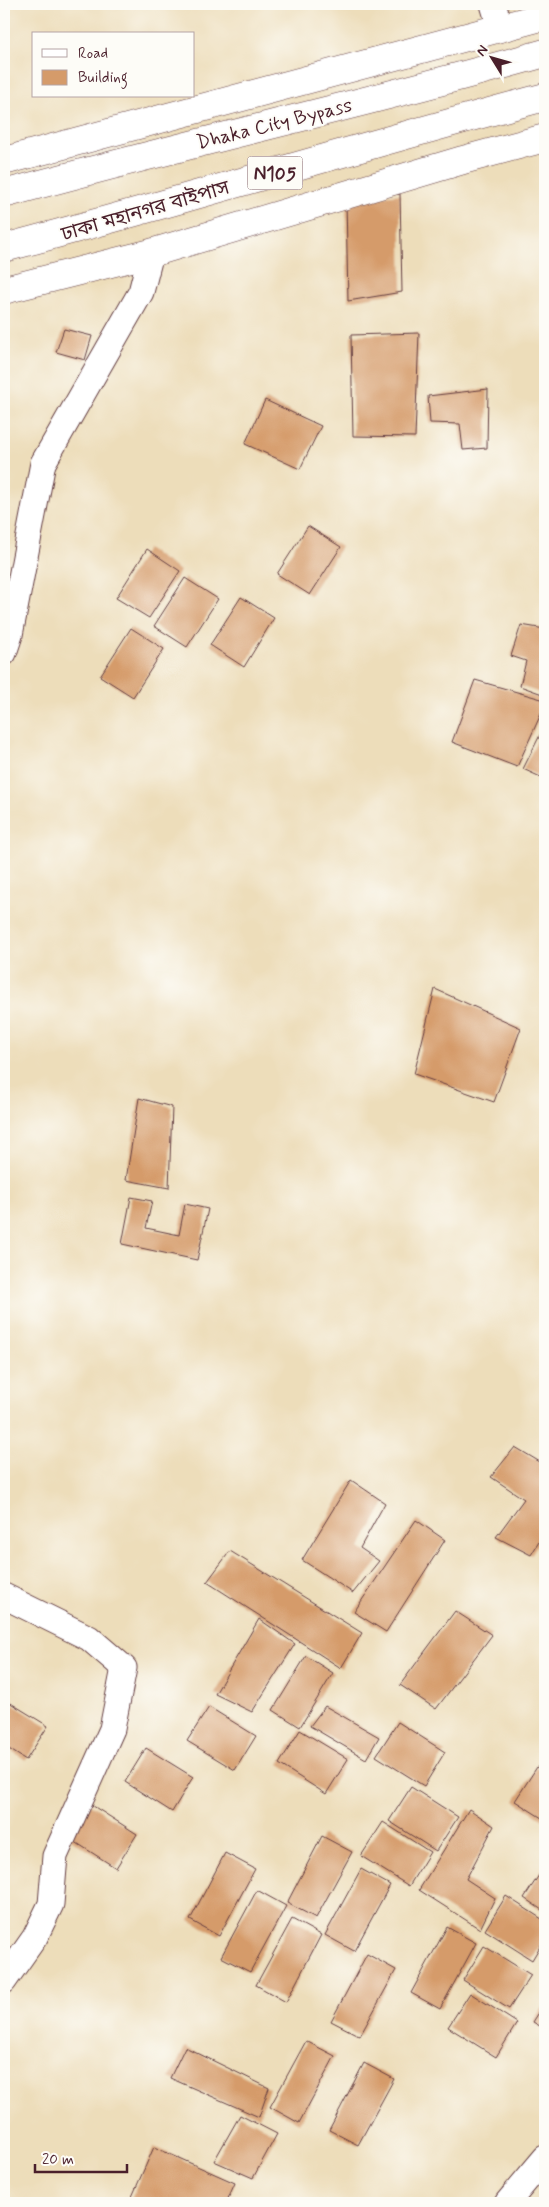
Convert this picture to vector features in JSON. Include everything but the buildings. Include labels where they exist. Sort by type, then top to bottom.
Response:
[{"type":"main road","points":[[4,161],[496,16],[545,16]]},
{"type":"main road","name":"Dhaka City Bypass","points":[[4,194],[118,162],[455,79],[545,53]]},
{"type":"main road","name":"ঢাকা মহানগর বাইপাস","points":[[4,248],[159,207],[444,124],[545,97]]},
{"type":"main road","points":[[4,290],[151,253],[463,160],[545,138]]},
{"type":"street","points":[[4,653],[10,634],[43,464],[141,292],[151,253]]},
{"type":"street","points":[[4,1596],[89,1638],[124,1668],[112,1729],[55,1856],[51,1904],[35,1937],[4,1981]]},
{"type":"street","points":[[507,2203],[545,2158]]}]
